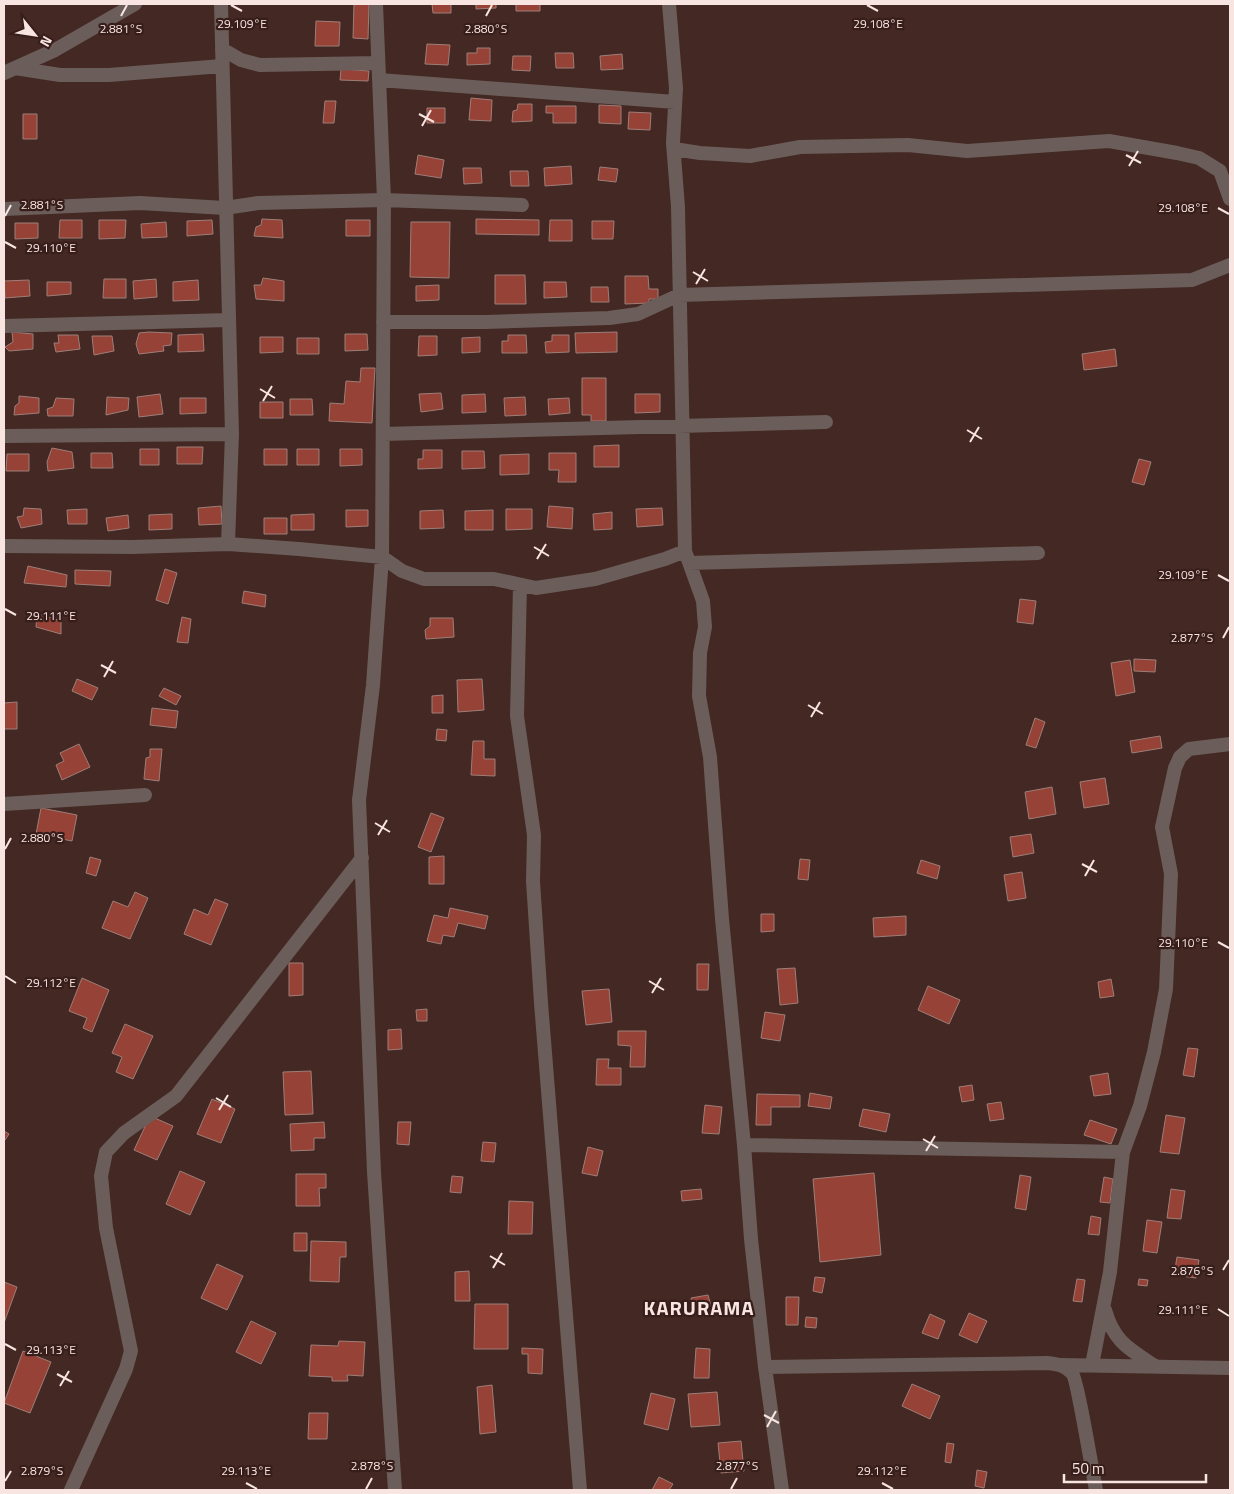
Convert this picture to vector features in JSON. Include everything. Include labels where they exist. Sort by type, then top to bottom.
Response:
[{"type":"street","points":[[9,71],[55,50],[135,4]]},
{"type":"street","points":[[221,4],[232,434],[228,544]]},
{"type":"street","points":[[376,4],[384,200],[382,557],[373,685],[359,800],[374,1172],[395,1490]]},
{"type":"street","points":[[669,4],[675,102],[674,149],[678,207],[681,426],[687,557],[703,601],[705,626],[700,653],[699,696],[710,757],[722,919],[764,1367],[782,1490]]},
{"type":"street","points":[[222,49],[241,60],[260,65],[378,63]]},
{"type":"street","points":[[9,71],[60,75],[109,75],[222,66]]},
{"type":"street","points":[[379,80],[675,102]]},
{"type":"street","points":[[674,149],[700,154],[750,156],[800,147],[908,145],[968,151],[1108,141],[1160,148],[1199,158],[1220,171],[1230,199]]},
{"type":"street","points":[[4,209],[140,203],[225,208],[258,203],[384,200],[522,205]]},
{"type":"street","points":[[383,322],[485,322],[609,318],[638,314],[679,295],[1192,280],[1230,265]]},
{"type":"street","points":[[4,326],[228,320]]},
{"type":"street","points":[[383,434],[826,422]]},
{"type":"street","points":[[4,436],[232,434]]},
{"type":"street","points":[[4,546],[151,547],[228,544],[382,557],[402,571],[424,579],[494,579],[536,588],[595,579],[665,559],[687,557],[1038,553]]},
{"type":"street","points":[[520,585],[517,716],[534,835],[533,880],[541,1003],[580,1490]]},
{"type":"street","points":[[1092,1365],[1105,1308],[1124,1152],[1150,1070],[1166,990],[1171,874],[1162,827],[1175,768],[1180,757],[1188,750],[1230,744]]},
{"type":"street","points":[[4,804],[145,795]]},
{"type":"street","points":[[72,1490],[126,1369],[131,1351],[106,1228],[101,1176],[106,1152],[124,1133],[176,1096],[362,858]]},
{"type":"street","points":[[744,1145],[1124,1152]]},
{"type":"street","points":[[1105,1308],[1110,1326],[1117,1339],[1127,1348],[1156,1366]]},
{"type":"street","points":[[764,1367],[1048,1363],[1230,1368]]},
{"type":"street","points":[[1061,1364],[1073,1373],[1078,1384],[1079,1407],[1096,1490]]},
{"type":"building","points":[[354,4],[369,4],[368,39],[353,38]]},
{"type":"building","points":[[432,4],[451,4],[451,13],[433,13]]},
{"type":"building","points":[[476,4],[496,4],[496,8],[476,9]]},
{"type":"building","points":[[516,4],[540,4],[540,11],[516,11]]},
{"type":"building","points":[[316,21],[340,22],[339,46],[315,46]]},
{"type":"building","points":[[427,44],[450,45],[448,65],[425,64]]},
{"type":"building","points":[[477,48],[490,48],[490,64],[467,65],[467,53],[477,53]]},
{"type":"building","points":[[555,53],[573,53],[574,68],[556,68]]},
{"type":"building","points":[[622,54],[623,69],[601,70],[600,56]]},
{"type":"building","points":[[513,56],[531,56],[530,71],[512,70]]},
{"type":"building","points":[[341,69],[369,71],[368,81],[340,80]]},
{"type":"building","points":[[471,98],[492,100],[491,121],[469,120]]},
{"type":"building","points":[[325,101],[336,101],[334,123],[323,123]]},
{"type":"building","points":[[518,104],[532,104],[532,121],[512,122],[513,111],[517,110]]},
{"type":"building","points":[[599,105],[621,106],[621,124],[599,123]]},
{"type":"building","points":[[546,106],[576,106],[576,123],[553,123],[553,113],[546,113]]},
{"type":"building","points":[[427,108],[445,108],[445,123],[427,123]]},
{"type":"building","points":[[629,112],[651,113],[650,130],[628,129]]},
{"type":"building","points":[[23,114],[37,114],[37,139],[23,139]]},
{"type":"building","points":[[418,155],[444,160],[441,178],[415,174]]},
{"type":"building","points":[[571,166],[572,184],[545,186],[544,168]]},
{"type":"building","points":[[600,167],[618,169],[616,182],[598,180]]},
{"type":"building","points":[[463,168],[481,168],[482,183],[464,184]]},
{"type":"building","points":[[510,171],[528,171],[529,186],[511,186]]},
{"type":"building","points":[[262,219],[282,220],[283,238],[254,236],[256,227],[261,225]]},
{"type":"building","points":[[476,219],[539,220],[539,235],[476,234]]},
{"type":"building","points":[[60,220],[82,220],[82,238],[59,238]]},
{"type":"building","points":[[99,220],[126,220],[125,238],[99,239]]},
{"type":"building","points":[[212,220],[213,234],[187,236],[187,221]]},
{"type":"building","points":[[346,220],[370,220],[370,236],[346,236]]},
{"type":"building","points":[[550,220],[572,220],[572,241],[549,241]]},
{"type":"building","points":[[592,221],[614,221],[613,239],[592,239]]},
{"type":"building","points":[[166,222],[167,237],[142,238],[141,224]]},
{"type":"building","points":[[411,222],[450,222],[449,278],[410,277]]},
{"type":"building","points":[[15,223],[38,223],[38,238],[15,239]]},
{"type":"building","points":[[495,275],[525,275],[526,304],[495,304]]},
{"type":"building","points":[[625,276],[648,276],[649,289],[658,289],[658,299],[649,299],[649,303],[625,304]]},
{"type":"building","points":[[263,278],[284,281],[284,301],[256,299],[254,285],[261,285]]},
{"type":"building","points":[[104,279],[126,279],[126,298],[103,298]]},
{"type":"building","points":[[156,279],[157,297],[134,299],[133,281]]},
{"type":"building","points":[[29,280],[30,296],[5,298],[4,281]]},
{"type":"building","points":[[198,280],[199,300],[173,301],[173,282]]},
{"type":"building","points":[[47,282],[71,282],[71,294],[47,296]]},
{"type":"building","points":[[544,282],[566,282],[567,297],[544,298]]},
{"type":"building","points":[[439,285],[439,300],[416,301],[416,286]]},
{"type":"building","points":[[591,287],[608,287],[609,302],[591,302]]},
{"type":"building","points":[[12,332],[33,334],[33,349],[9,351],[5,347],[13,342]]},
{"type":"building","points":[[617,332],[617,352],[576,353],[575,333]]},
{"type":"building","points":[[139,333],[172,333],[171,345],[163,346],[164,351],[139,354],[136,344]]},
{"type":"building","points":[[203,334],[204,351],[178,352],[178,335]]},
{"type":"building","points":[[345,334],[367,334],[368,350],[345,351]]},
{"type":"building","points":[[58,335],[78,335],[80,349],[56,352],[54,343],[59,343]]},
{"type":"building","points":[[508,335],[526,335],[527,353],[502,353],[502,341],[508,341]]},
{"type":"building","points":[[552,335],[569,335],[569,352],[546,353],[545,342],[552,341]]},
{"type":"building","points":[[92,336],[112,336],[114,351],[94,355]]},
{"type":"building","points":[[419,336],[437,336],[437,355],[418,356]]},
{"type":"building","points":[[260,337],[283,337],[283,352],[260,353]]},
{"type":"building","points":[[480,337],[480,352],[462,353],[462,338]]},
{"type":"building","points":[[297,338],[319,338],[319,354],[297,354]]},
{"type":"building","points":[[1115,349],[1117,366],[1084,370],[1082,354]]},
{"type":"building","points":[[361,368],[375,368],[372,423],[329,421],[330,403],[344,404],[346,381],[360,382]]},
{"type":"building","points":[[582,378],[606,378],[606,421],[591,421],[591,415],[582,415]]},
{"type":"building","points":[[441,393],[443,409],[421,412],[419,394]]},
{"type":"building","points":[[160,394],[163,414],[139,417],[137,397]]},
{"type":"building","points":[[485,394],[486,412],[462,413],[462,395]]},
{"type":"building","points":[[635,394],[660,394],[660,412],[635,413]]},
{"type":"building","points":[[19,396],[39,398],[39,413],[14,415],[15,406],[19,403]]},
{"type":"building","points":[[107,397],[129,398],[128,410],[106,415]]},
{"type":"building","points":[[525,397],[526,415],[505,416],[504,398]]},
{"type":"building","points":[[56,398],[74,399],[73,416],[48,416],[47,409],[53,407]]},
{"type":"building","points":[[180,398],[206,398],[206,413],[180,414]]},
{"type":"building","points":[[569,398],[570,413],[549,415],[548,399]]},
{"type":"building","points":[[290,399],[312,399],[313,415],[290,415]]},
{"type":"building","points":[[260,402],[283,402],[283,418],[260,418]]},
{"type":"building","points":[[619,445],[619,467],[594,467],[594,446]]},
{"type":"building","points":[[177,447],[203,447],[202,464],[177,464]]},
{"type":"building","points":[[52,448],[72,452],[74,468],[48,471],[47,462]]},
{"type":"building","points":[[140,449],[159,449],[159,465],[140,465]]},
{"type":"building","points":[[264,449],[287,449],[287,465],[264,465]]},
{"type":"building","points":[[297,449],[319,449],[319,465],[297,465]]},
{"type":"building","points":[[340,449],[362,449],[362,465],[340,466]]},
{"type":"building","points":[[423,450],[442,450],[442,468],[418,469],[418,459],[423,459]]},
{"type":"building","points":[[462,451],[484,451],[485,468],[462,469]]},
{"type":"building","points":[[91,453],[112,453],[113,468],[91,468]]},
{"type":"building","points":[[549,453],[576,453],[576,482],[558,482],[559,470],[549,470]]},
{"type":"building","points":[[7,454],[29,454],[29,471],[6,471]]},
{"type":"building","points":[[529,454],[529,474],[500,475],[500,455]]},
{"type":"building","points":[[1139,459],[1151,462],[1144,485],[1132,482]]},
{"type":"building","points":[[221,506],[222,524],[199,525],[198,508]]},
{"type":"building","points":[[549,506],[573,508],[572,529],[547,527]]},
{"type":"building","points":[[24,508],[41,509],[42,524],[21,528],[17,517],[23,516]]},
{"type":"building","points":[[662,508],[663,525],[637,527],[636,509]]},
{"type":"building","points":[[87,509],[87,524],[68,524],[67,510]]},
{"type":"building","points":[[506,509],[532,509],[532,529],[506,530]]},
{"type":"building","points":[[346,510],[368,510],[368,526],[346,527]]},
{"type":"building","points":[[443,510],[444,528],[420,529],[420,511]]},
{"type":"building","points":[[493,510],[493,530],[465,530],[465,511]]},
{"type":"building","points":[[612,512],[612,529],[594,530],[593,514]]},
{"type":"building","points":[[172,514],[172,529],[149,530],[149,515]]},
{"type":"building","points":[[314,514],[314,530],[291,530],[291,515]]},
{"type":"building","points":[[128,515],[129,528],[108,531],[106,518]]},
{"type":"building","points":[[264,518],[287,518],[287,534],[264,534]]},
{"type":"building","points":[[28,566],[67,575],[66,587],[24,583]]},
{"type":"building","points":[[165,569],[177,573],[168,604],[156,600]]},
{"type":"building","points":[[75,570],[111,571],[110,586],[75,584]]},
{"type":"building","points":[[244,591],[266,595],[265,607],[242,603]]},
{"type":"building","points":[[1020,599],[1036,601],[1033,624],[1017,622]]},
{"type":"building","points":[[37,613],[61,621],[61,634],[36,627]]},
{"type":"building","points":[[182,617],[191,619],[188,643],[177,642]]},
{"type":"building","points":[[430,618],[453,618],[454,637],[426,639],[425,630],[430,626]]},
{"type":"building","points":[[1134,659],[1156,660],[1155,672],[1134,671]]},
{"type":"building","points":[[1130,660],[1135,692],[1116,696],[1111,663]]},
{"type":"building","points":[[77,679],[98,688],[92,700],[72,691]]},
{"type":"building","points":[[482,679],[484,710],[458,712],[457,680]]},
{"type":"building","points":[[164,688],[181,696],[176,705],[159,696]]},
{"type":"building","points":[[443,695],[443,713],[432,713],[432,696]]},
{"type":"building","points":[[17,702],[17,729],[4,729],[4,703]]},
{"type":"building","points":[[152,708],[178,711],[176,728],[150,725]]},
{"type":"building","points":[[1035,718],[1045,722],[1036,748],[1026,745]]},
{"type":"building","points":[[437,729],[447,730],[446,741],[436,740]]},
{"type":"building","points":[[1160,736],[1162,748],[1132,753],[1130,741]]},
{"type":"building","points":[[473,741],[484,741],[484,759],[495,759],[495,776],[471,775]]},
{"type":"building","points":[[79,744],[90,767],[62,780],[56,765],[64,761],[60,753]]},
{"type":"building","points":[[150,749],[162,749],[159,781],[144,779],[146,758],[150,757]]},
{"type":"building","points":[[1105,778],[1109,804],[1084,808],[1080,782]]},
{"type":"building","points":[[1052,787],[1056,814],[1029,819],[1025,792]]},
{"type":"building","points":[[41,808],[77,815],[72,841],[36,834]]},
{"type":"building","points":[[431,813],[444,818],[431,852],[418,847]]},
{"type":"building","points":[[1031,834],[1034,853],[1013,857],[1010,837]]},
{"type":"building","points":[[444,856],[444,884],[429,884],[429,857]]},
{"type":"building","points":[[90,857],[101,860],[96,876],[86,873]]},
{"type":"building","points":[[800,859],[810,860],[808,880],[798,879]]},
{"type":"building","points":[[921,860],[940,866],[937,879],[917,873]]},
{"type":"building","points":[[1022,872],[1026,898],[1008,901],[1004,875]]},
{"type":"building","points":[[135,892],[148,898],[130,939],[102,928],[113,901],[128,907]]},
{"type":"building","points":[[215,899],[228,904],[211,945],[184,934],[194,909],[208,915]]},
{"type":"building","points":[[450,908],[488,916],[485,929],[458,923],[454,937],[443,935],[441,944],[427,941],[434,915],[448,918]]},
{"type":"building","points":[[761,914],[774,914],[774,931],[761,932]]},
{"type":"building","points":[[906,916],[906,935],[874,937],[873,918]]},
{"type":"building","points":[[289,963],[303,963],[303,995],[289,996]]},
{"type":"building","points":[[697,964],[709,964],[708,990],[697,990]]},
{"type":"building","points":[[795,968],[798,1003],[780,1005],[777,969]]},
{"type":"building","points":[[82,978],[109,990],[92,1032],[83,1028],[87,1018],[69,1011]]},
{"type":"building","points":[[1111,979],[1114,996],[1100,998],[1098,982]]},
{"type":"building","points":[[928,986],[960,1000],[949,1024],[918,1010]]},
{"type":"building","points":[[609,989],[612,1022],[586,1025],[582,991]]},
{"type":"building","points":[[427,1009],[427,1021],[417,1021],[416,1010]]},
{"type":"building","points":[[765,1012],[785,1015],[780,1041],[761,1038]]},
{"type":"building","points":[[125,1024],[153,1036],[133,1079],[116,1072],[122,1057],[112,1053]]},
{"type":"building","points":[[401,1029],[402,1049],[388,1050],[388,1030]]},
{"type":"building","points":[[618,1031],[646,1031],[645,1067],[630,1067],[631,1046],[618,1045]]},
{"type":"building","points":[[1188,1048],[1198,1049],[1194,1077],[1183,1075]]},
{"type":"building","points":[[597,1059],[609,1059],[608,1068],[621,1068],[621,1085],[596,1085]]},
{"type":"building","points":[[311,1071],[313,1114],[285,1115],[283,1072]]},
{"type":"building","points":[[1108,1073],[1111,1094],[1094,1096],[1090,1076]]},
{"type":"building","points":[[972,1085],[974,1100],[962,1102],[959,1087]]},
{"type":"building","points":[[810,1093],[832,1097],[830,1109],[808,1106]]},
{"type":"building","points":[[757,1094],[800,1095],[800,1107],[771,1107],[771,1125],[756,1125]]},
{"type":"building","points":[[212,1099],[235,1109],[221,1143],[197,1134]]},
{"type":"building","points":[[1001,1102],[1004,1119],[990,1121],[987,1104]]},
{"type":"building","points":[[705,1105],[722,1107],[719,1134],[702,1133]]},
{"type":"building","points":[[863,1109],[890,1114],[886,1132],[859,1126]]},
{"type":"building","points":[[1166,1115],[1185,1118],[1179,1154],[1160,1152]]},
{"type":"building","points":[[150,1116],[173,1126],[157,1160],[134,1150]]},
{"type":"building","points":[[1090,1120],[1117,1129],[1111,1144],[1084,1135]]},
{"type":"building","points":[[324,1122],[325,1138],[314,1138],[314,1150],[291,1151],[290,1124]]},
{"type":"building","points":[[398,1122],[411,1122],[409,1145],[397,1144]]},
{"type":"building","points":[[4,1131],[9,1134],[5,1140],[4,1139]]},
{"type":"building","points":[[483,1142],[496,1143],[494,1162],[481,1161]]},
{"type":"building","points":[[588,1147],[603,1151],[597,1176],[582,1173]]},
{"type":"building","points":[[180,1171],[205,1182],[190,1215],[166,1204]]},
{"type":"building","points":[[874,1173],[881,1255],[820,1262],[813,1179]]},
{"type":"building","points":[[296,1174],[326,1174],[326,1188],[319,1188],[320,1206],[296,1206]]},
{"type":"building","points":[[1020,1175],[1031,1177],[1026,1210],[1015,1208]]},
{"type":"building","points":[[452,1176],[463,1177],[461,1193],[450,1192]]},
{"type":"building","points":[[1104,1177],[1113,1179],[1110,1203],[1100,1202]]},
{"type":"building","points":[[701,1189],[702,1199],[682,1201],[681,1191]]},
{"type":"building","points":[[1171,1189],[1185,1191],[1181,1219],[1167,1218]]},
{"type":"building","points":[[509,1201],[533,1202],[532,1234],[508,1234]]},
{"type":"building","points":[[1091,1216],[1101,1218],[1099,1235],[1088,1234]]},
{"type":"building","points":[[1147,1220],[1162,1222],[1157,1253],[1143,1251]]},
{"type":"building","points":[[294,1233],[307,1233],[307,1251],[294,1251]]},
{"type":"building","points":[[311,1241],[346,1242],[346,1257],[340,1257],[339,1282],[310,1281]]},
{"type":"building","points":[[1177,1257],[1199,1260],[1196,1278],[1174,1275]]},
{"type":"building","points":[[217,1264],[243,1276],[227,1310],[201,1298]]},
{"type":"building","points":[[469,1271],[470,1301],[455,1301],[455,1272]]},
{"type":"building","points":[[815,1277],[825,1278],[822,1293],[813,1291]]},
{"type":"building","points":[[1077,1279],[1085,1280],[1082,1302],[1073,1301]]},
{"type":"building","points":[[1139,1279],[1148,1280],[1147,1286],[1138,1285]]},
{"type":"building","points":[[4,1282],[17,1287],[4,1323]]},
{"type":"building","points":[[708,1295],[711,1306],[694,1310],[691,1298]]},
{"type":"building","points":[[786,1297],[799,1297],[798,1325],[786,1325]]},
{"type":"building","points":[[475,1304],[508,1304],[508,1349],[474,1349]]},
{"type":"building","points":[[969,1313],[987,1321],[977,1343],[959,1335]]},
{"type":"building","points":[[930,1314],[945,1321],[938,1339],[922,1333]]},
{"type":"building","points":[[806,1317],[817,1318],[816,1328],[805,1327]]},
{"type":"building","points":[[251,1321],[276,1333],[261,1364],[236,1352]]},
{"type":"building","points":[[339,1341],[365,1342],[363,1376],[347,1375],[348,1381],[332,1381],[332,1377],[309,1376],[311,1345],[338,1346]]},
{"type":"building","points":[[522,1348],[543,1349],[542,1374],[528,1373],[528,1354],[522,1354]]},
{"type":"building","points":[[696,1348],[710,1349],[709,1378],[694,1378]]},
{"type":"building","points":[[23,1351],[51,1362],[30,1413],[4,1403]]},
{"type":"building","points":[[912,1384],[940,1396],[930,1419],[902,1406]]},
{"type":"building","points":[[492,1385],[496,1432],[480,1434],[477,1387]]},
{"type":"building","points":[[717,1392],[720,1425],[691,1427],[688,1394]]},
{"type":"building","points":[[651,1393],[675,1399],[668,1430],[644,1424]]},
{"type":"building","points":[[309,1413],[328,1413],[327,1439],[308,1439]]},
{"type":"building","points":[[741,1441],[744,1471],[721,1473],[718,1443]]},
{"type":"building","points":[[947,1443],[954,1444],[951,1463],[945,1462]]},
{"type":"building","points":[[977,1470],[987,1472],[984,1488],[975,1486]]},
{"type":"building","points":[[659,1477],[673,1484],[669,1490],[652,1490]]},
{"type":"district","name":"KARURAMA","points":[[699,1307]]}]
